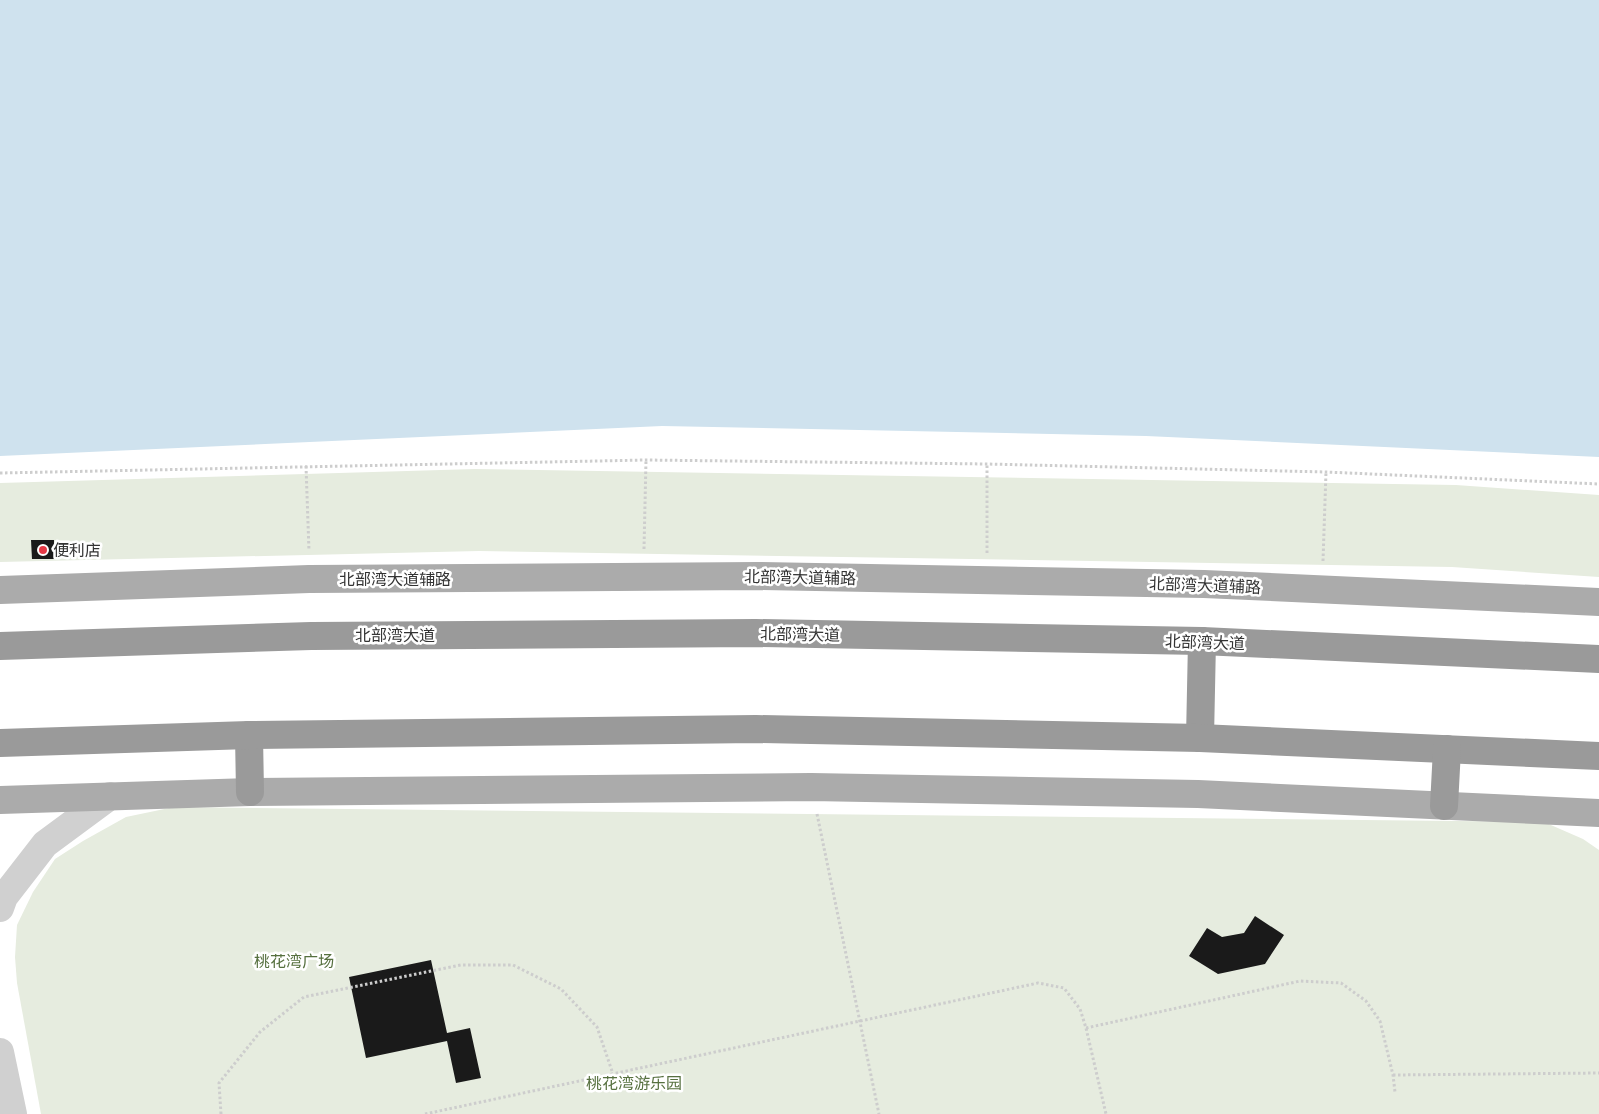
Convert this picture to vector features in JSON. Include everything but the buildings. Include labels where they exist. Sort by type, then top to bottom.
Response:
[{"type":"highway","name":"北部湾大道","points":[[0,646],[311,636],[746,633],[1202,641],[1599,659]]},
{"type":"highway","points":[[1200,738],[1202,641]]},
{"type":"highway","points":[[0,743],[249,735],[756,729],[1200,738],[1599,756]]},
{"type":"highway","points":[[249,735],[250,792]]},
{"type":"highway","points":[[1444,806],[1446,749]]},
{"type":"main road","name":"北部湾大道辅路","points":[[0,590],[310,579],[757,576],[1204,584],[1599,602]]},
{"type":"main road","points":[[0,800],[250,792],[811,787],[1198,794],[1444,806],[1594,816]]},
{"type":"street","points":[[0,908],[4,897],[45,844],[110,796]]},
{"type":"street","points":[[0,1052],[13,1114]]},
{"type":"path","points":[[644,577],[646,460]]},
{"type":"path","points":[[0,473],[646,460],[987,464],[1326,472],[1599,484]]},
{"type":"path","points":[[986,580],[987,464]]},
{"type":"path","points":[[306,466],[310,579]]},
{"type":"path","points":[[1322,590],[1326,472]]},
{"type":"path","points":[[811,787],[879,1114]]},
{"type":"path","points":[[221,1114],[219,1083],[260,1032],[304,997],[462,965],[513,964],[561,989],[597,1027],[613,1074]]},
{"type":"path","points":[[1086,1028],[1300,981],[1341,983],[1366,1001],[1380,1021],[1394,1075],[1395,1092]]},
{"type":"path","points":[[425,1114],[1038,983],[1064,988],[1080,1009],[1106,1114]]},
{"type":"path","points":[[1394,1075],[1599,1073]]},
{"type":"green space","points":[[475,469],[1456,485],[1599,495],[1599,577],[1452,567],[479,551],[0,562],[0,483]]},
{"type":"green space","name":"桃花湾广场","points":[[174,807],[1544,822],[1583,839],[1599,850],[1599,1114],[41,1114],[17,983],[15,957],[17,925],[33,892],[55,859],[126,817]]},
{"type":"water","points":[[0,0],[1599,0],[1599,457],[1146,436],[662,426],[0,456]]},
{"type":"place","name":"便利店","points":[[43,550]]},
{"type":"park label","name":"桃花湾游乐园","points":[[634,1083]]}]
